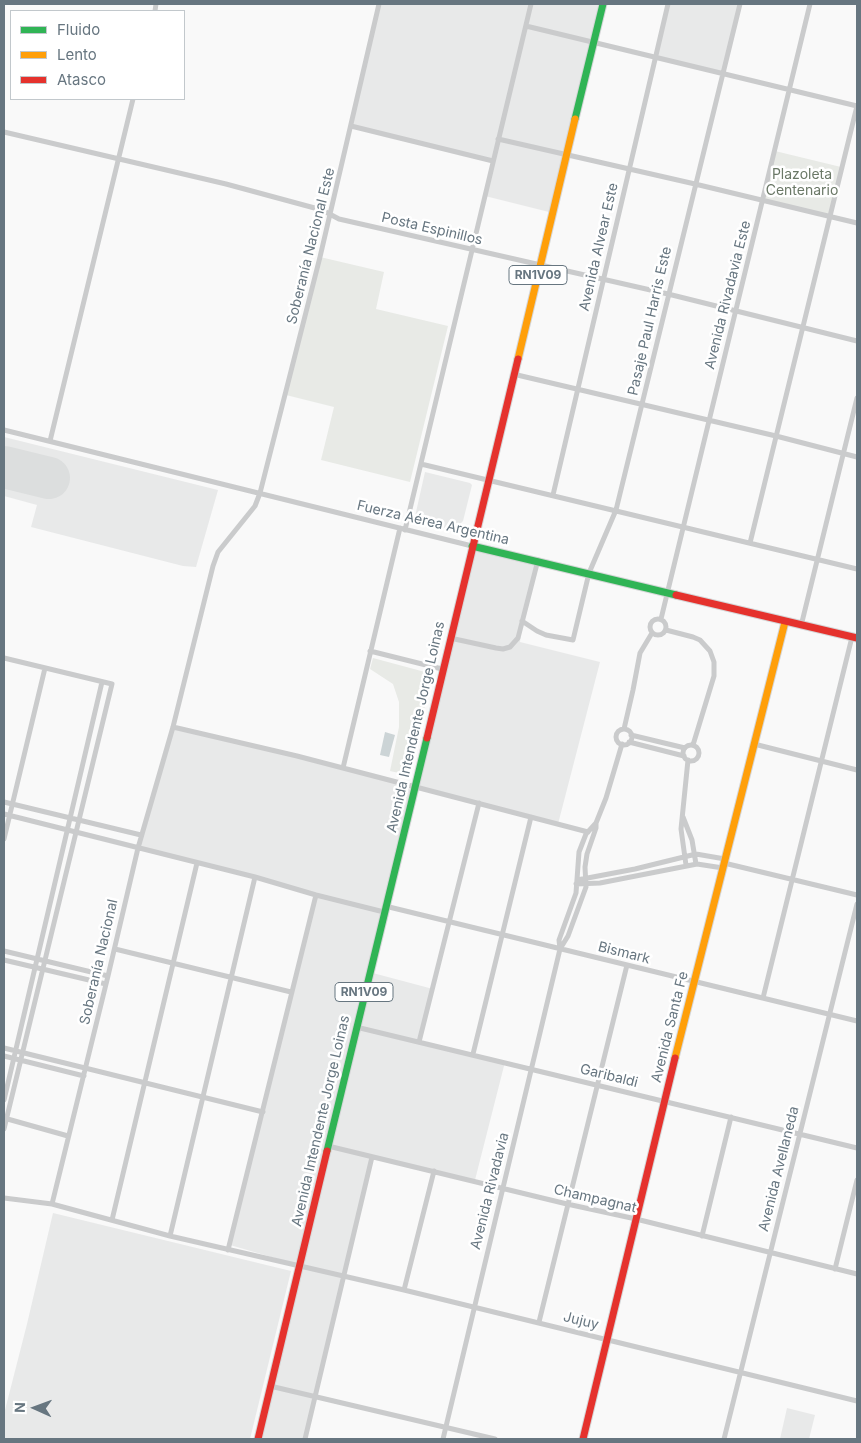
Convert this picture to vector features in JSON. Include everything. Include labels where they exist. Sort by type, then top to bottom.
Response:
[{"type":"main road","name":"RN1V09","points":[[472,546],[603,4]]},
{"type":"main road","name":"Fuerza Aérea Argentina","points":[[472,546],[538,560],[801,626],[854,637]]},
{"type":"main road","name":"Avenida Intendente Jorge Loinas","points":[[258,1439],[472,546]]},
{"type":"main road","name":"Avenida Santa Fe","points":[[583,1439],[664,1101],[785,622]]},
{"type":"street","name":"Soberanía Nacional Este","points":[[173,727],[215,559],[224,543],[255,506],[260,493],[300,340],[379,4]]},
{"type":"street","points":[[342,768],[370,651],[421,464],[531,4]]},
{"type":"street","name":"Avenida Alvear Este","points":[[553,495],[668,4]]},
{"type":"street","name":"Pasaje Paul Harris Este","points":[[522,621],[546,635],[574,640],[589,573],[616,510],[740,4]]},
{"type":"street","name":"Avenida Rivadavia Este","points":[[668,592],[810,4]]},
{"type":"street","points":[[526,26],[857,106],[750,542]]},
{"type":"street","points":[[50,441],[133,100]]},
{"type":"street","points":[[351,126],[493,161]]},
{"type":"street","name":"Posta Espinillos","points":[[4,132],[226,184],[322,210],[339,219],[668,294],[857,341]]},
{"type":"street","points":[[498,139],[763,200],[857,224]]},
{"type":"street","points":[[513,374],[857,457]]},
{"type":"street","points":[[801,626],[857,398]]},
{"type":"street","name":"Fuerza Aérea Argentina","points":[[4,430],[472,546]]},
{"type":"street","points":[[421,464],[857,569]]},
{"type":"street","points":[[450,638],[496,648],[510,647],[518,638],[538,560]]},
{"type":"street","name":"Avenida Rivadavia","points":[[443,1439],[560,949],[568,936],[586,881],[585,866],[590,844],[622,744],[618,742],[616,737],[619,730],[624,729],[634,690],[640,653],[652,633],[650,628],[651,622],[655,619],[661,619],[668,592]]},
{"type":"street","points":[[661,619],[665,622],[666,630]]},
{"type":"street","points":[[652,633],[660,635],[666,630]]},
{"type":"street","points":[[666,630],[700,640],[710,651],[714,662],[714,676],[693,745]]},
{"type":"street","points":[[763,998],[820,761],[854,637]]},
{"type":"street","points":[[370,651],[442,669]]},
{"type":"street","points":[[4,658],[112,684],[76,832],[38,968],[18,1052],[4,1128]]},
{"type":"street","points":[[4,838],[6,814],[12,804],[45,668]]},
{"type":"street","points":[[40,960],[70,818],[102,682]]},
{"type":"street","points":[[173,727],[342,768],[588,832]]},
{"type":"street","name":"Soberanía Nacional","points":[[52,1204],[138,848],[173,727]]},
{"type":"street","points":[[624,729],[629,731],[631,735],[685,748],[688,745],[693,745]]},
{"type":"street","points":[[629,742],[631,735]]},
{"type":"street","points":[[622,744],[629,742],[695,760],[698,756],[697,748],[693,745]]},
{"type":"street","points":[[754,744],[857,770]]},
{"type":"street","points":[[685,748],[682,839],[686,865]]},
{"type":"street","points":[[4,802],[142,835]]},
{"type":"street","points":[[419,1042],[479,803]]},
{"type":"street","name":"Bismark","points":[[6,814],[256,877],[316,895],[450,922],[857,1021]]},
{"type":"street","points":[[473,1054],[531,817]]},
{"type":"street","points":[[683,817],[696,854],[696,864]]},
{"type":"street","name":"Avenida Rivadavia","points":[[560,949],[559,940],[573,902],[579,852],[588,832],[596,823]]},
{"type":"street","points":[[576,882],[696,854],[724,863],[857,895]]},
{"type":"street","points":[[112,1220],[197,863]]},
{"type":"street","points":[[586,881],[600,883],[686,865],[724,863]]},
{"type":"street","points":[[170,1236],[256,877]]},
{"type":"street","points":[[228,1250],[316,895]]},
{"type":"street","name":"Avenida Avellaneda","points":[[724,1439],[857,904]]},
{"type":"street","points":[[114,949],[291,992]]},
{"type":"street","points":[[4,951],[108,976]]},
{"type":"street","points":[[4,960],[106,984]]},
{"type":"street","points":[[539,1322],[627,965]]},
{"type":"street","name":"Garibaldi","points":[[356,1027],[857,1148]]},
{"type":"street","points":[[4,1048],[263,1112]]},
{"type":"street","points":[[4,1056],[84,1076]]},
{"type":"street","points":[[4,1100],[17,1059]]},
{"type":"street","points":[[702,1236],[731,1117]]},
{"type":"street","points":[[5,1119],[68,1136]]},
{"type":"street","name":"Champagnat","points":[[328,1146],[857,1274]]},
{"type":"street","points":[[305,1439],[372,1157]]},
{"type":"street","points":[[404,1290],[434,1171]]},
{"type":"street","points":[[835,1269],[857,1180]]},
{"type":"street","name":"Jujuy","points":[[4,1198],[52,1204],[170,1236],[539,1322],[857,1401]]},
{"type":"street","points":[[270,1386],[495,1439]]},
{"type":"shaded area","points":[[379,4],[603,4],[553,213],[485,196],[493,161],[351,126]]},
{"type":"shaded area","points":[[668,4],[740,4],[723,73],[655,57]]},
{"type":"shaded area","points":[[4,437],[218,490],[196,567],[183,566],[31,527],[37,505],[4,496]]},
{"type":"shaded area","points":[[425,472],[472,485],[463,521],[454,530],[414,521]]},
{"type":"shaded area","points":[[472,546],[538,560],[522,621],[520,642],[600,662],[558,824],[416,787],[369,972],[433,989],[419,1042],[505,1062],[475,1180],[373,1157],[305,1439],[258,1439],[299,1265],[230,1245],[315,895],[138,848],[173,727],[415,787]]},
{"type":"shaded area","points":[[385,732],[395,735],[389,757],[380,755]]},
{"type":"shaded area","points":[[53,1213],[291,1271],[250,1439],[4,1438],[4,1414]]},
{"type":"shaded area","points":[[787,1408],[815,1415],[809,1439],[780,1439]]},
{"type":"green space","name":"Plazoleta Centenario","points":[[775,151],[841,167],[830,216],[763,200]]},
{"type":"green space","points":[[320,257],[384,272],[376,309],[448,326],[410,482],[321,460],[334,407],[286,395]]},
{"type":"green space","points":[[373,658],[425,672],[430,685],[408,775],[390,771],[399,727],[399,702],[393,684],[370,669]]},
{"type":"runway","points":[[4,467],[49,478]]},
{"type":"traffic: fast","points":[[575,119],[603,4]]},
{"type":"traffic: fast","points":[[472,546],[676,595]]},
{"type":"traffic: fast","points":[[327,1151],[427,738]]},
{"type":"traffic: slow","points":[[518,359],[575,119]]},
{"type":"traffic: slow","points":[[675,1058],[785,622]]},
{"type":"traffic: jam","points":[[427,738],[518,359]]},
{"type":"traffic: jam","points":[[676,595],[857,638]]},
{"type":"traffic: jam","points":[[583,1439],[675,1058]]},
{"type":"traffic: jam","points":[[258,1439],[327,1151]]}]
